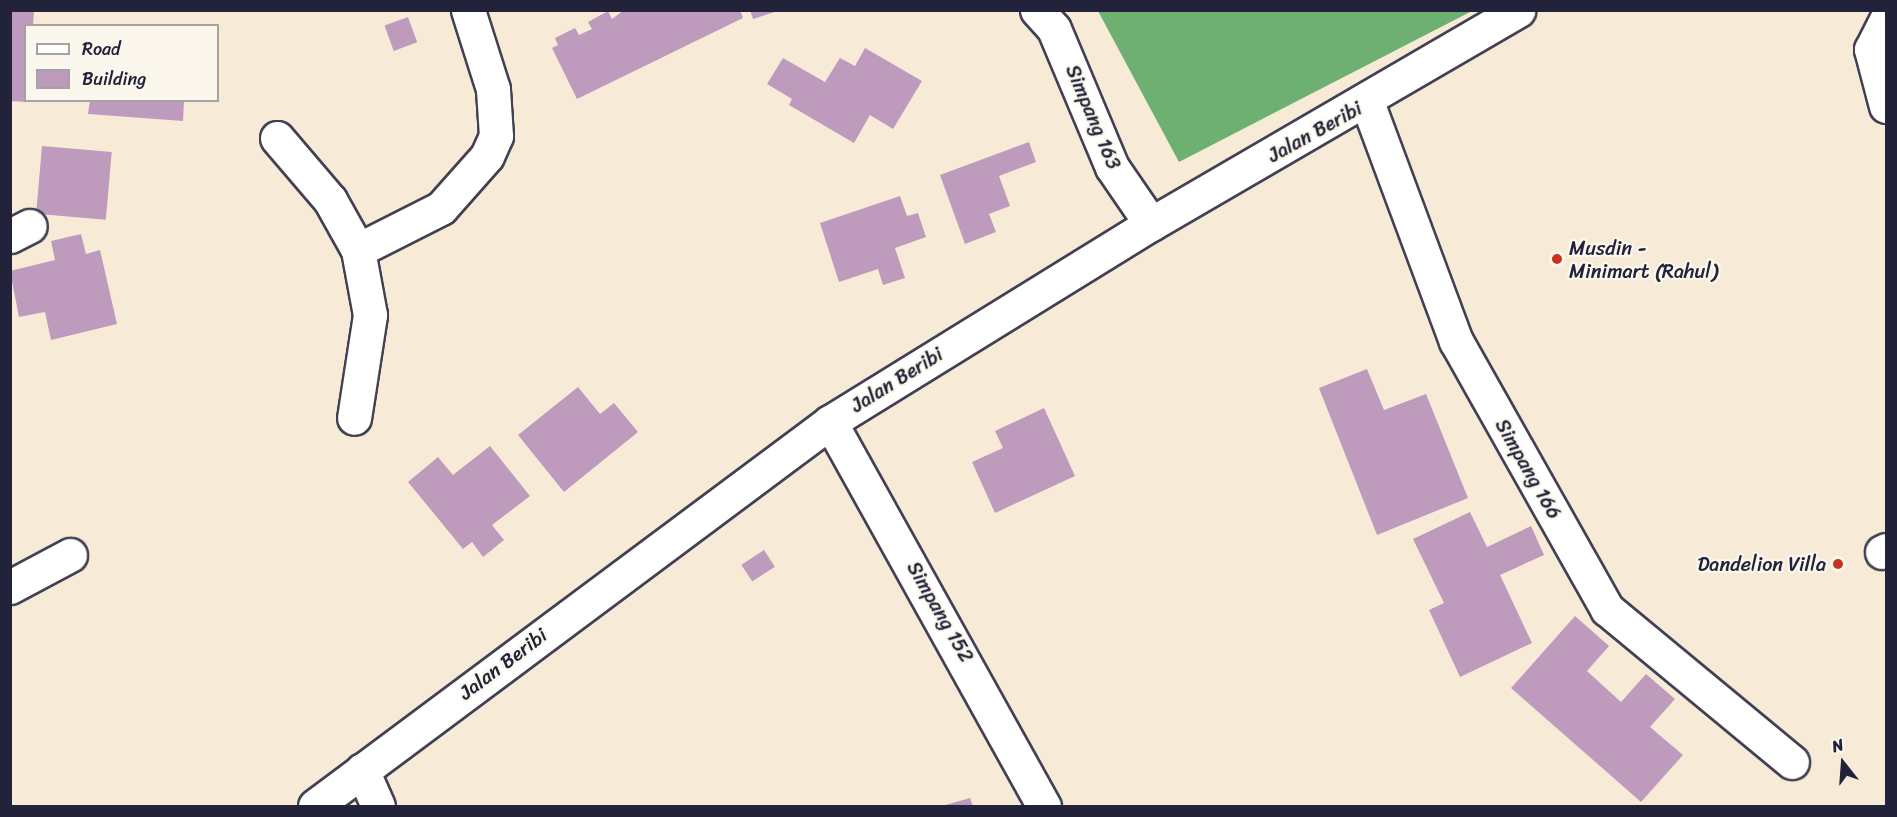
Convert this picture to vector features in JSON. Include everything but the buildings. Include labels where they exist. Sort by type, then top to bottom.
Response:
[{"type":"street","points":[[358,250],[441,208],[487,156],[496,136],[493,88],[468,10]]},
{"type":"street","name":"Simpang 163","points":[[1037,10],[1059,39],[1112,167],[1151,224]]},
{"type":"street","name":"Jalan Beribi","points":[[315,807],[830,422],[1151,224],[1367,102],[1518,10]]},
{"type":"street","points":[[1887,20],[1871,49],[1887,106]]},
{"type":"street","name":"Simpang 166","points":[[1367,102],[1456,341],[1607,609],[1792,762]]},
{"type":"street","points":[[277,138],[330,200],[358,250],[370,315],[354,418]]},
{"type":"street","name":"Simpang 152","points":[[830,422],[1044,807]]},
{"type":"street","points":[[10,587],[70,555]]},
{"type":"street","points":[[362,770],[378,807]]},
{"type":"green space","points":[[1098,11],[1472,11],[1179,162]]},
{"type":"place","name":"Musdin - Minimart (Rahul)","points":[[1557,259]]},
{"type":"place","name":"Dandelion Villa","points":[[1838,564]]}]
